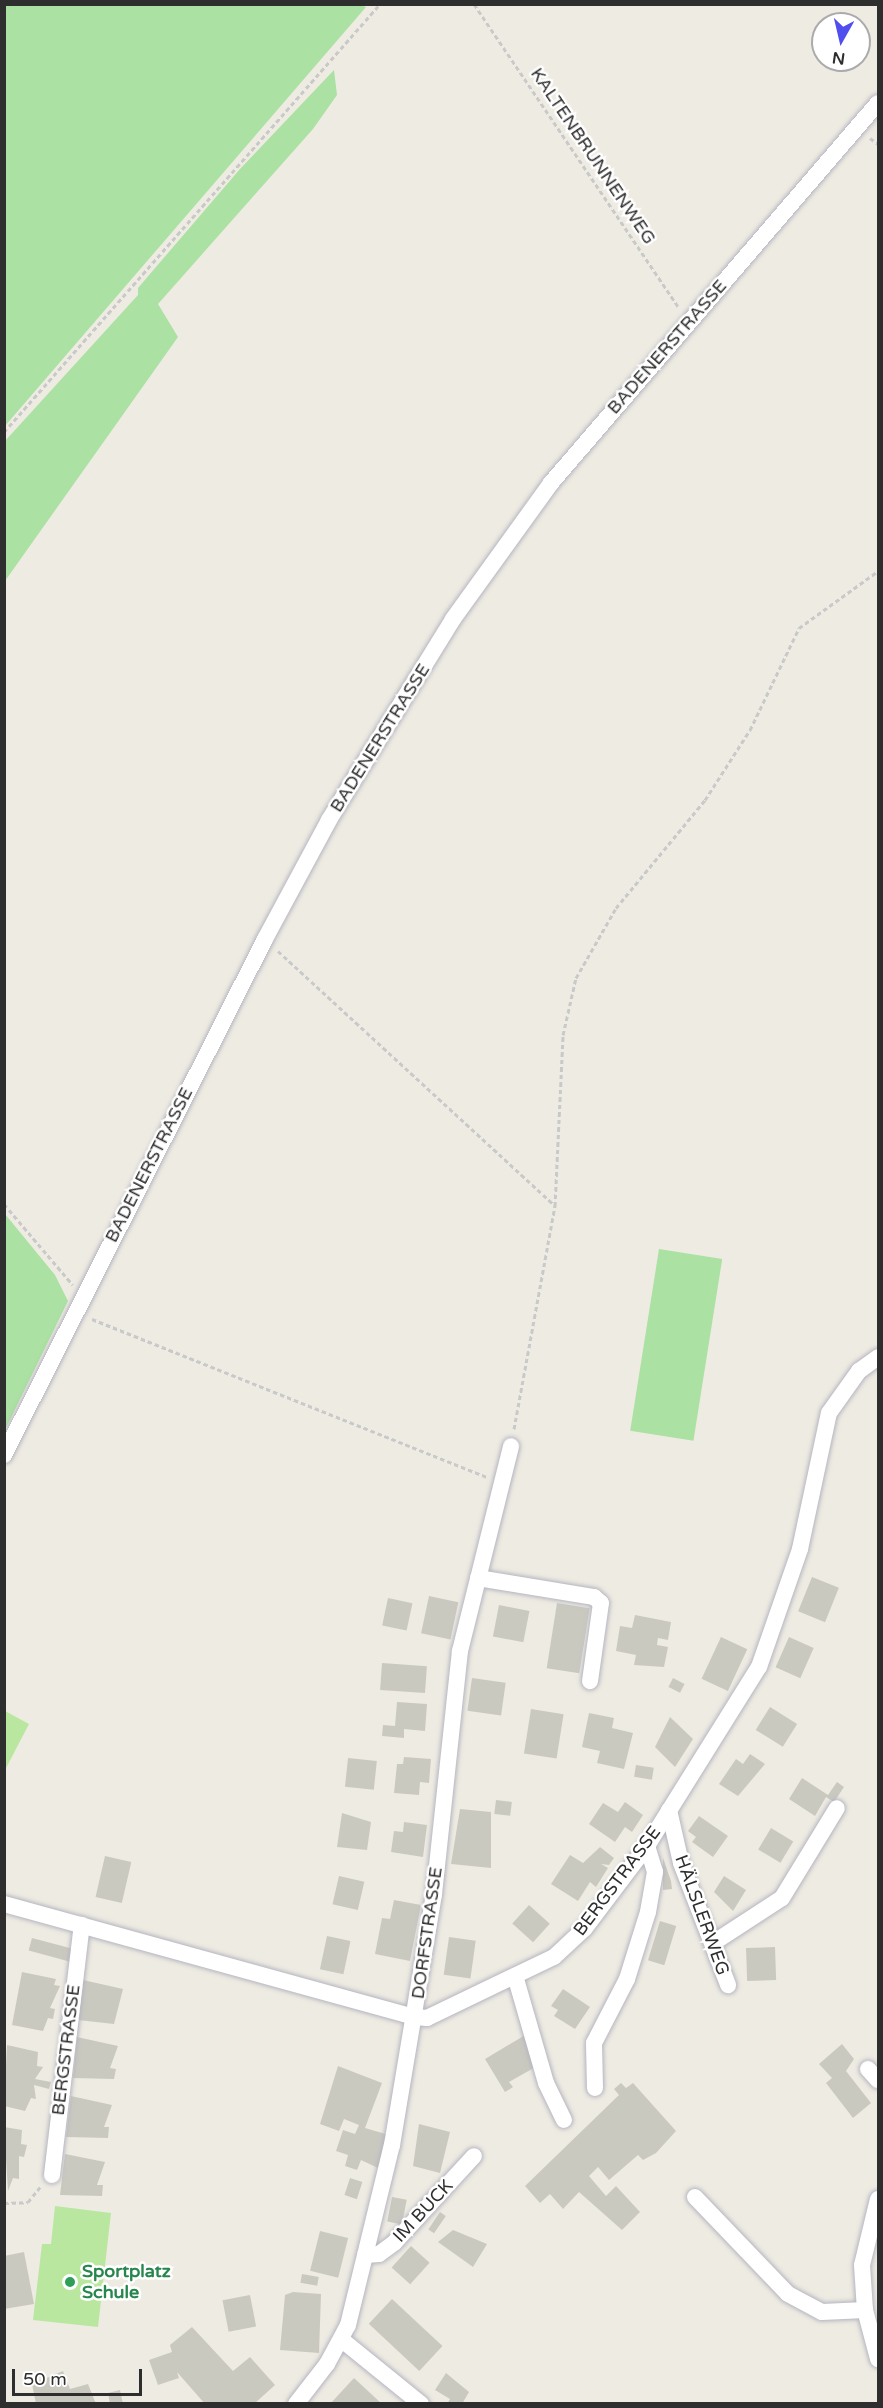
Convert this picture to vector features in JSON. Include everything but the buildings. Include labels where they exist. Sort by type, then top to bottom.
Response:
[{"type":"street","name":"BADENERSTRASSE","points":[[4,1455],[82,1296],[265,939],[329,820],[453,619],[551,483],[879,103]]},
{"type":"street","name":"BERGSTRASSE","points":[[4,1904],[415,2017],[427,2018],[516,1979],[554,1957],[585,1928],[647,1846],[759,1667],[800,1549],[829,1413],[859,1371],[879,1357]]},
{"type":"street","name":"DORFSTRASSE","points":[[296,2403],[342,2340],[392,2145],[415,2017],[442,1828],[460,1651],[511,1446]]},
{"type":"street","points":[[478,1578],[594,1597],[601,1603],[590,1681]]},
{"type":"street","points":[[713,1943],[782,1898],[837,1808]]},
{"type":"street","name":"HÄLSLERWEG","points":[[669,1810],[681,1863],[728,1985]]},
{"type":"street","points":[[595,2088],[594,2043],[627,1979],[648,1912],[655,1872],[647,1846]]},
{"type":"street","name":"BERGSTRASSE","points":[[52,2175],[82,1925]]},
{"type":"street","points":[[516,1979],[546,2083],[564,2120]]},
{"type":"street","name":"IM BUCK","points":[[365,2255],[380,2254],[394,2243],[474,2156]]},
{"type":"street","points":[[694,2197],[789,2294],[822,2312],[865,2310]]},
{"type":"street","points":[[879,2199],[862,2265],[865,2310],[879,2359]]},
{"type":"street","points":[[342,2340],[421,2403]]},
{"type":"path","points":[[4,432],[380,4]]},
{"type":"path","name":"KALTENBRUNNENWEG","points":[[474,4],[688,322]]},
{"type":"path","points":[[511,1446],[555,1206],[563,1035],[576,978],[616,908],[705,800],[750,730],[799,628],[879,571]]},
{"type":"path","points":[[265,939],[555,1206]]},
{"type":"path","points":[[4,1204],[82,1296]]},
{"type":"path","points":[[74,1312],[502,1484]]},
{"type":"path","points":[[4,2203],[28,2202],[40,2190],[42,2175],[52,2175]]},
{"type":"green space","points":[[358,4],[366,7],[5,426],[5,5]]},
{"type":"green space","points":[[334,70],[337,95],[313,129],[158,304],[178,337],[5,581],[5,441],[138,295],[138,288],[240,169]]},
{"type":"green space","points":[[5,1214],[55,1275],[68,1301],[5,1430]]},
{"type":"green space","points":[[659,1249],[722,1259],[693,1441],[630,1431]]},
{"type":"green space","points":[[5,1711],[29,1724],[5,1770]]},
{"type":"green space","name":"Sportplatz Schule","points":[[55,2206],[111,2213],[98,2327],[33,2320],[42,2244],[51,2244]]},
{"type":"place","name":"Sportplatz Schule","points":[[70,2282]]}]
